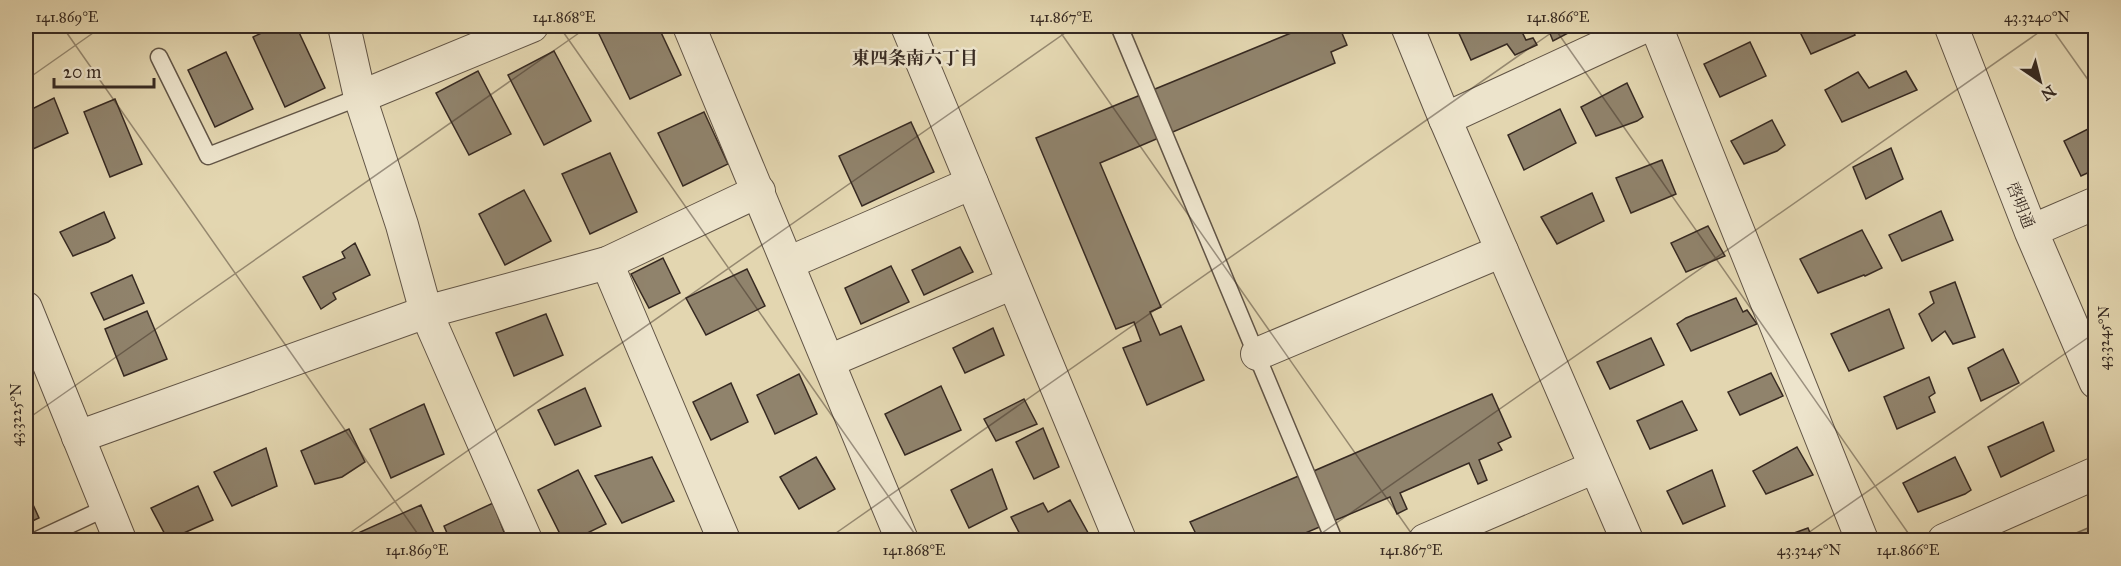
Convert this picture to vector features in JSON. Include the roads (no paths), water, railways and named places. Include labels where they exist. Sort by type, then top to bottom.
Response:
[{"type":"street","points":[[344,26],[360,97],[402,225],[426,312],[526,540]]},
{"type":"street","points":[[360,97],[532,26]]},
{"type":"street","points":[[689,26],[902,540]]},
{"type":"street","points":[[907,26],[1120,540]]},
{"type":"street","points":[[1407,26],[1627,540]]},
{"type":"street","points":[[1445,119],[1646,26]]},
{"type":"street","points":[[1656,26],[1862,540]]},
{"type":"street","name":"啓明通","points":[[1951,26],[2031,231],[2096,382]]},
{"type":"street","points":[[788,263],[972,183]]},
{"type":"street","points":[[78,437],[426,312],[607,264],[759,191]]},
{"type":"street","points":[[2031,231],[2096,203]]},
{"type":"street","points":[[1257,354],[1502,251]]},
{"type":"street","points":[[607,264],[724,540]]},
{"type":"street","points":[[829,361],[1013,283]]},
{"type":"street","points":[[28,322],[120,540]]},
{"type":"street","points":[[1425,540],[1595,467]]},
{"type":"street","points":[[1944,540],[2096,473]]},
{"type":"lane","points":[[1119,26],[1334,540]]},
{"type":"lane","points":[[159,57],[208,156],[360,97]]},
{"type":"lane","points":[[38,540],[106,508]]},
{"type":"district","name":"東四条南六丁目","points":[[915,58]]}]
